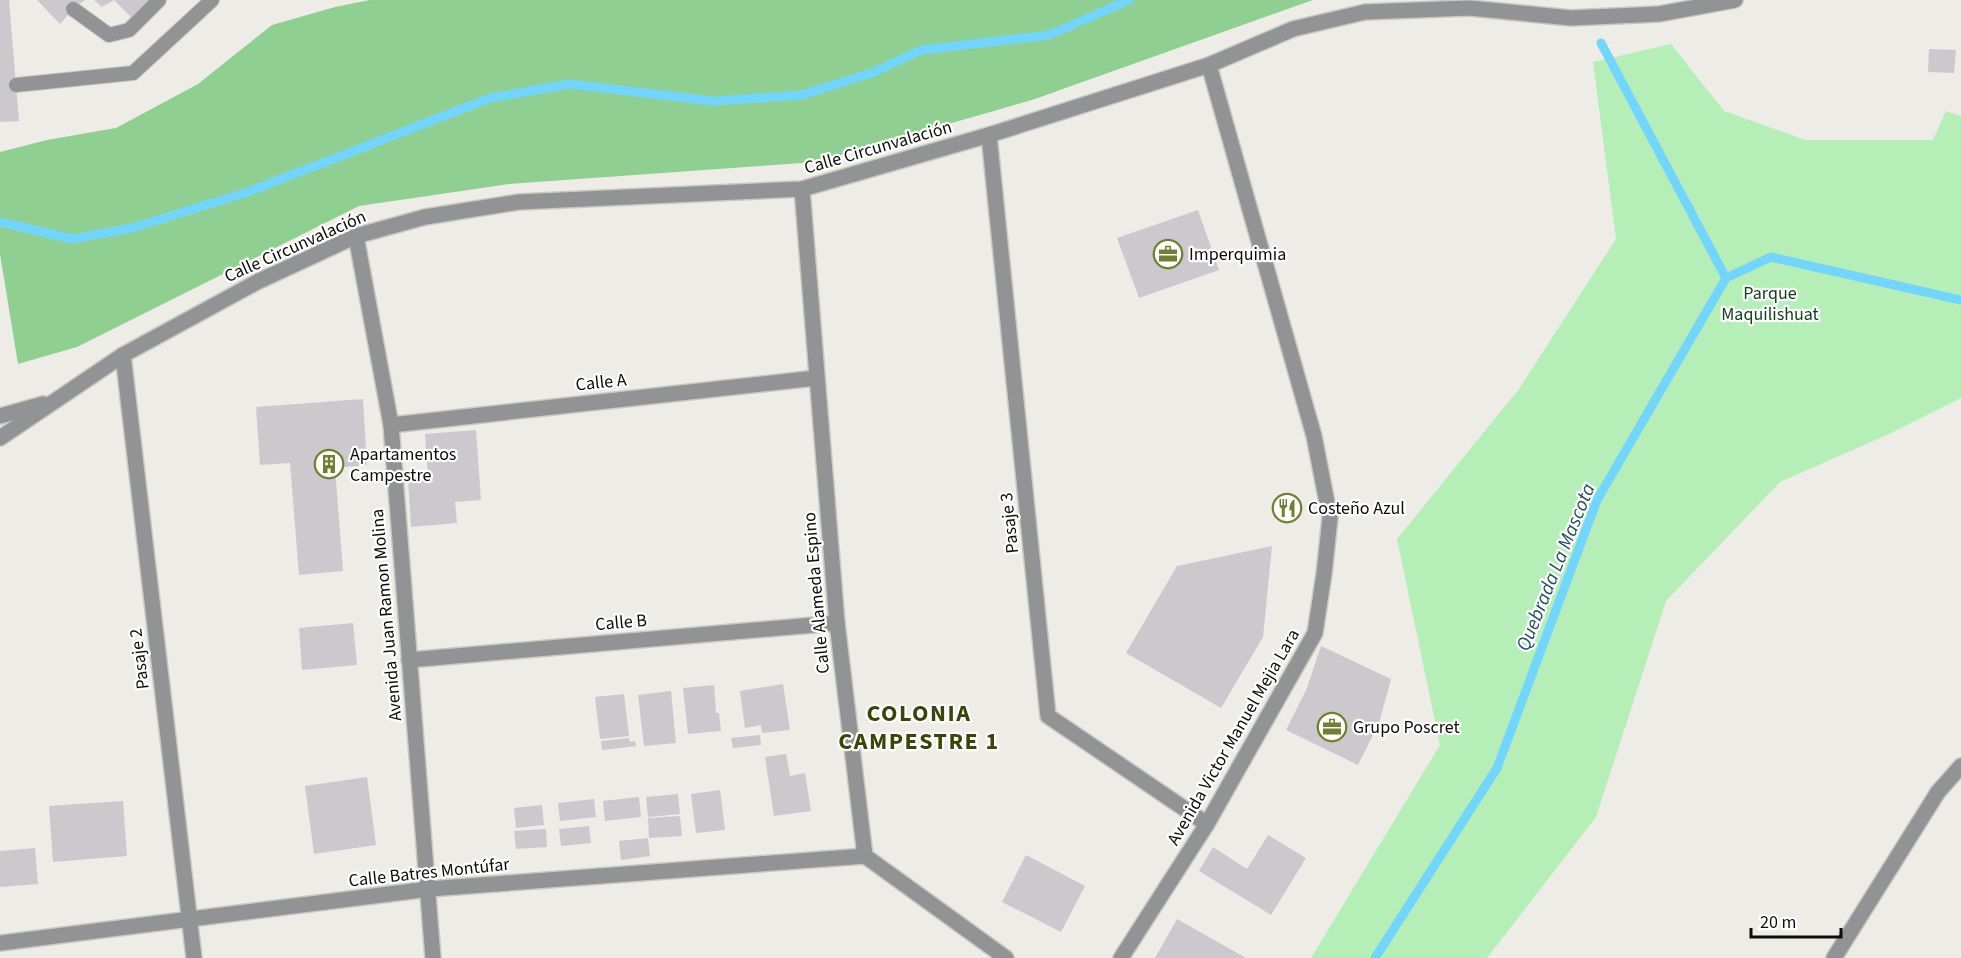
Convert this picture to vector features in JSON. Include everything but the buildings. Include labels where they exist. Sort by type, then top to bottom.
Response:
[{"type":"street","name":"Calle Circunvalación","points":[[0,438],[123,355],[257,282],[356,236],[425,217],[519,202],[802,189],[989,135],[1209,65],[1293,29],[1365,12],[1469,8],[1571,18],[1659,14],[1735,0]]},
{"type":"street","name":"Avenida Victor Manuel Mejia Lara","points":[[1121,958],[1207,824],[1315,633],[1330,518],[1314,436],[1209,65]]},
{"type":"street","name":"Pasaje 3","points":[[989,135],[1048,716],[1207,824]]},
{"type":"street","name":"Calle Alameda Espino","points":[[802,189],[837,623],[864,856]]},
{"type":"street","name":"Avenida Juan Ramon Molina","points":[[356,236],[391,425],[433,958]]},
{"type":"street","name":"Pasaje 2","points":[[123,355],[194,958]]},
{"type":"street","name":"Calle A","points":[[391,425],[816,378]]},
{"type":"street","name":"Calle Circunvalación","points":[[0,416],[55,401]]},
{"type":"street","name":"Calle B","points":[[409,660],[837,623]]},
{"type":"street","points":[[1834,958],[1938,792],[1961,766]]},
{"type":"street","name":"Calle Batres Montúfar","points":[[0,943],[190,921],[429,889],[864,856]]},
{"type":"street","points":[[864,856],[1006,958]]},
{"type":"lane","points":[[73,9],[109,34],[129,30],[159,0]]},
{"type":"lane","points":[[16,84],[133,74],[212,0]]},
{"type":"green space","points":[[370,0],[1313,0],[1032,100],[816,162],[509,184],[359,206],[77,347],[18,364],[0,254],[0,152],[47,140],[116,128],[198,84],[272,25],[335,7]]},
{"type":"green space","name":"Parque Maquilishuat","points":[[1671,44],[1724,111],[1805,140],[1933,140],[1946,111],[1961,116],[1961,398],[1889,434],[1780,482],[1666,601],[1596,817],[1487,958],[1311,958],[1440,745],[1397,539],[1519,389],[1616,239],[1593,62]]},
{"type":"waterway","points":[[0,222],[72,239],[132,228],[248,192],[490,98],[569,84],[713,101],[802,95],[874,72],[921,50],[1049,35],[1129,0]]},
{"type":"waterway","points":[[1601,43],[1726,278]]},
{"type":"waterway","name":"Quebrada La Mascota","points":[[1375,958],[1497,768],[1597,500],[1726,278],[1771,257],[1961,300]]},
{"type":"place","name":"Imperquimia","points":[[1168,254]]},
{"type":"place","name":"Apartamentos Campestre","points":[[329,464]]},
{"type":"place","name":"Costeño Azul","points":[[1287,508]]},
{"type":"place","name":"Grupo Poscret","points":[[1332,727]]},
{"type":"district","name":"COLONIA CAMPESTRE 1","points":[[919,727]]}]
